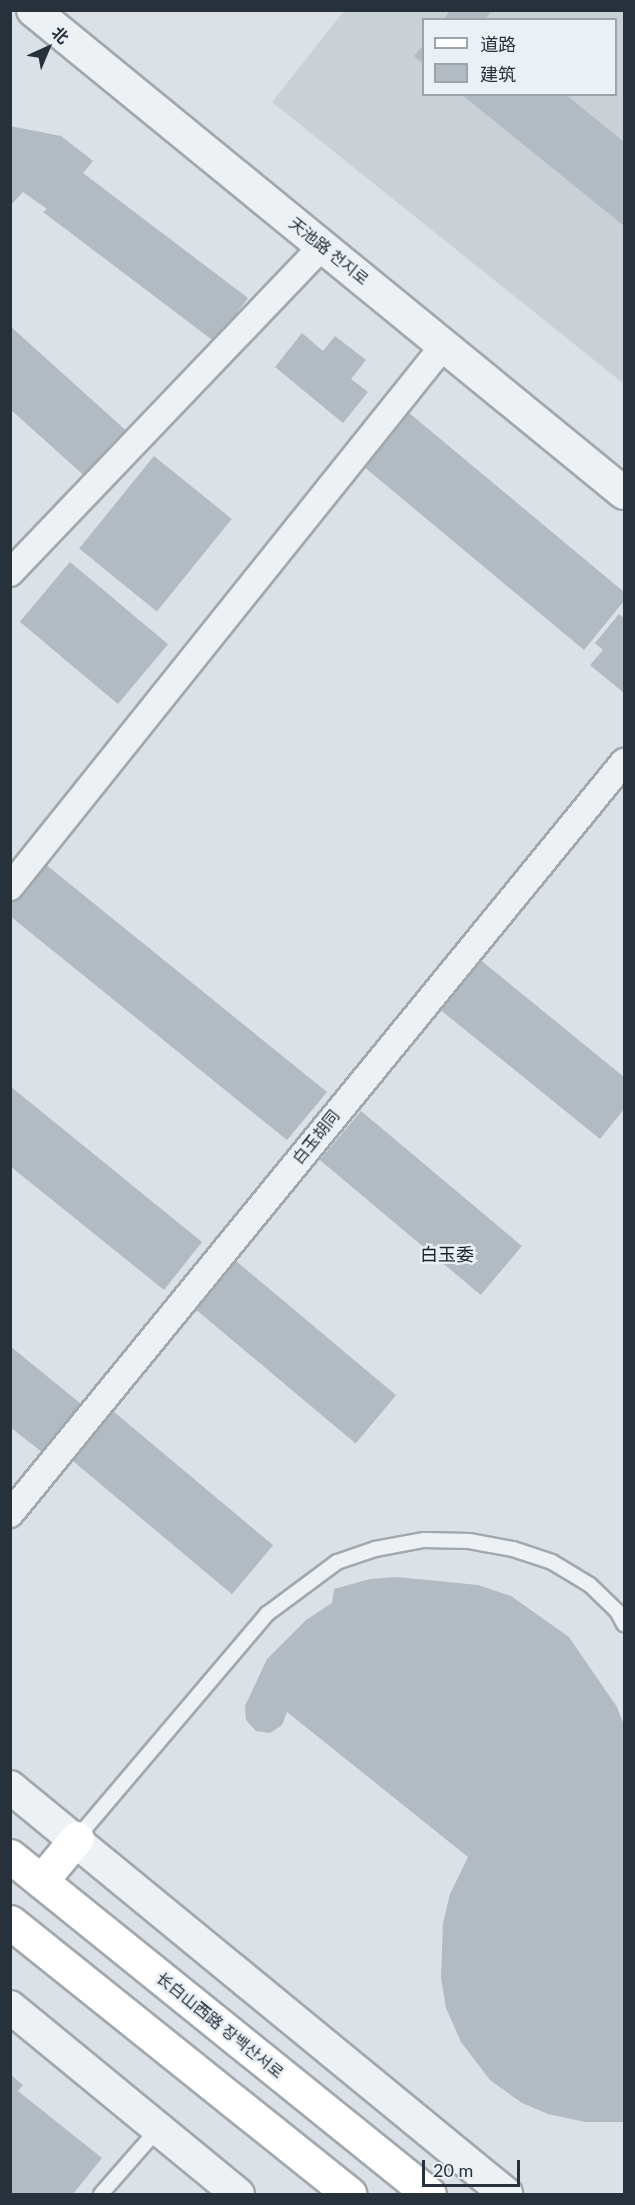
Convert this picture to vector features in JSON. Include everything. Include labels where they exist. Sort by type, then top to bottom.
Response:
[{"type":"main road","points":[[41,1881],[77,1838]]},
{"type":"main road","name":"长白山西路 장백산서로","points":[[10,1856],[429,2194]]},
{"type":"main road","points":[[10,1922],[349,2194]]},
{"type":"street","name":"天池路 천지로","points":[[33,10],[624,492]]},
{"type":"street","points":[[10,573],[323,246]]},
{"type":"street","points":[[10,887],[444,345]]},
{"type":"street","name":"白玉胡同","points":[[10,1514],[624,762]]},
{"type":"street","points":[[10,1787],[77,1838],[506,2194]]},
{"type":"street","points":[[10,2007],[238,2194]]},
{"type":"lane","points":[[77,1838],[267,1614],[337,1562],[375,1549],[424,1540],[469,1541],[513,1549],[552,1562],[590,1585],[617,1611],[624,1624]]},
{"type":"lane","points":[[101,2194],[158,2129]]},
{"type":"shaded area","points":[[344,11],[624,11],[624,384],[272,102]]},
{"type":"building","points":[[450,10],[492,10],[486,18],[444,18]]},
{"type":"building","points":[[422,46],[422,62],[414,56]]},
{"type":"building","points":[[463,96],[567,96],[624,142],[624,226]]},
{"type":"building","points":[[10,126],[61,136],[93,161],[83,173],[248,298],[215,342],[43,212],[47,209],[23,192],[10,206]]},
{"type":"building","points":[[10,326],[131,435],[90,481],[10,409]]},
{"type":"building","points":[[302,333],[323,351],[335,336],[366,360],[351,379],[368,392],[343,423],[275,367]]},
{"type":"building","points":[[402,407],[624,592],[624,601],[584,650],[357,461]]},
{"type":"building","points":[[154,456],[232,519],[157,611],[79,548]]},
{"type":"building","points":[[70,562],[168,644],[118,704],[20,622]]},
{"type":"building","points":[[619,614],[624,618],[624,693],[590,665],[603,650],[595,643]]},
{"type":"building","points":[[39,859],[327,1092],[287,1140],[10,916],[10,894]]},
{"type":"building","points":[[478,958],[624,1077],[624,1109],[600,1139],[438,1008]]},
{"type":"building","points":[[10,1086],[202,1242],[164,1290],[10,1166]]},
{"type":"building","points":[[361,1111],[522,1246],[481,1295],[320,1160]]},
{"type":"building","points":[[236,1261],[396,1395],[356,1444],[196,1309]]},
{"type":"building","points":[[10,1346],[86,1408],[47,1456],[10,1427]]},
{"type":"building","points":[[113,1411],[273,1545],[232,1594],[72,1460]]},
{"type":"building","points":[[396,1577],[478,1585],[511,1596],[569,1637],[617,1707],[624,1725],[624,2122],[585,2122],[548,2114],[522,2103],[490,2080],[461,2042],[446,2008],[441,1978],[443,1923],[450,1894],[468,1857],[287,1712],[282,1725],[270,1733],[256,1731],[246,1720],[245,1706],[267,1659],[306,1620],[332,1603],[334,1589],[370,1579]]},
{"type":"building","points":[[10,2074],[23,2085],[18,2091],[102,2158],[73,2194],[10,2194]]},
{"type":"district","name":"白玉委","points":[[447,1254]]}]
